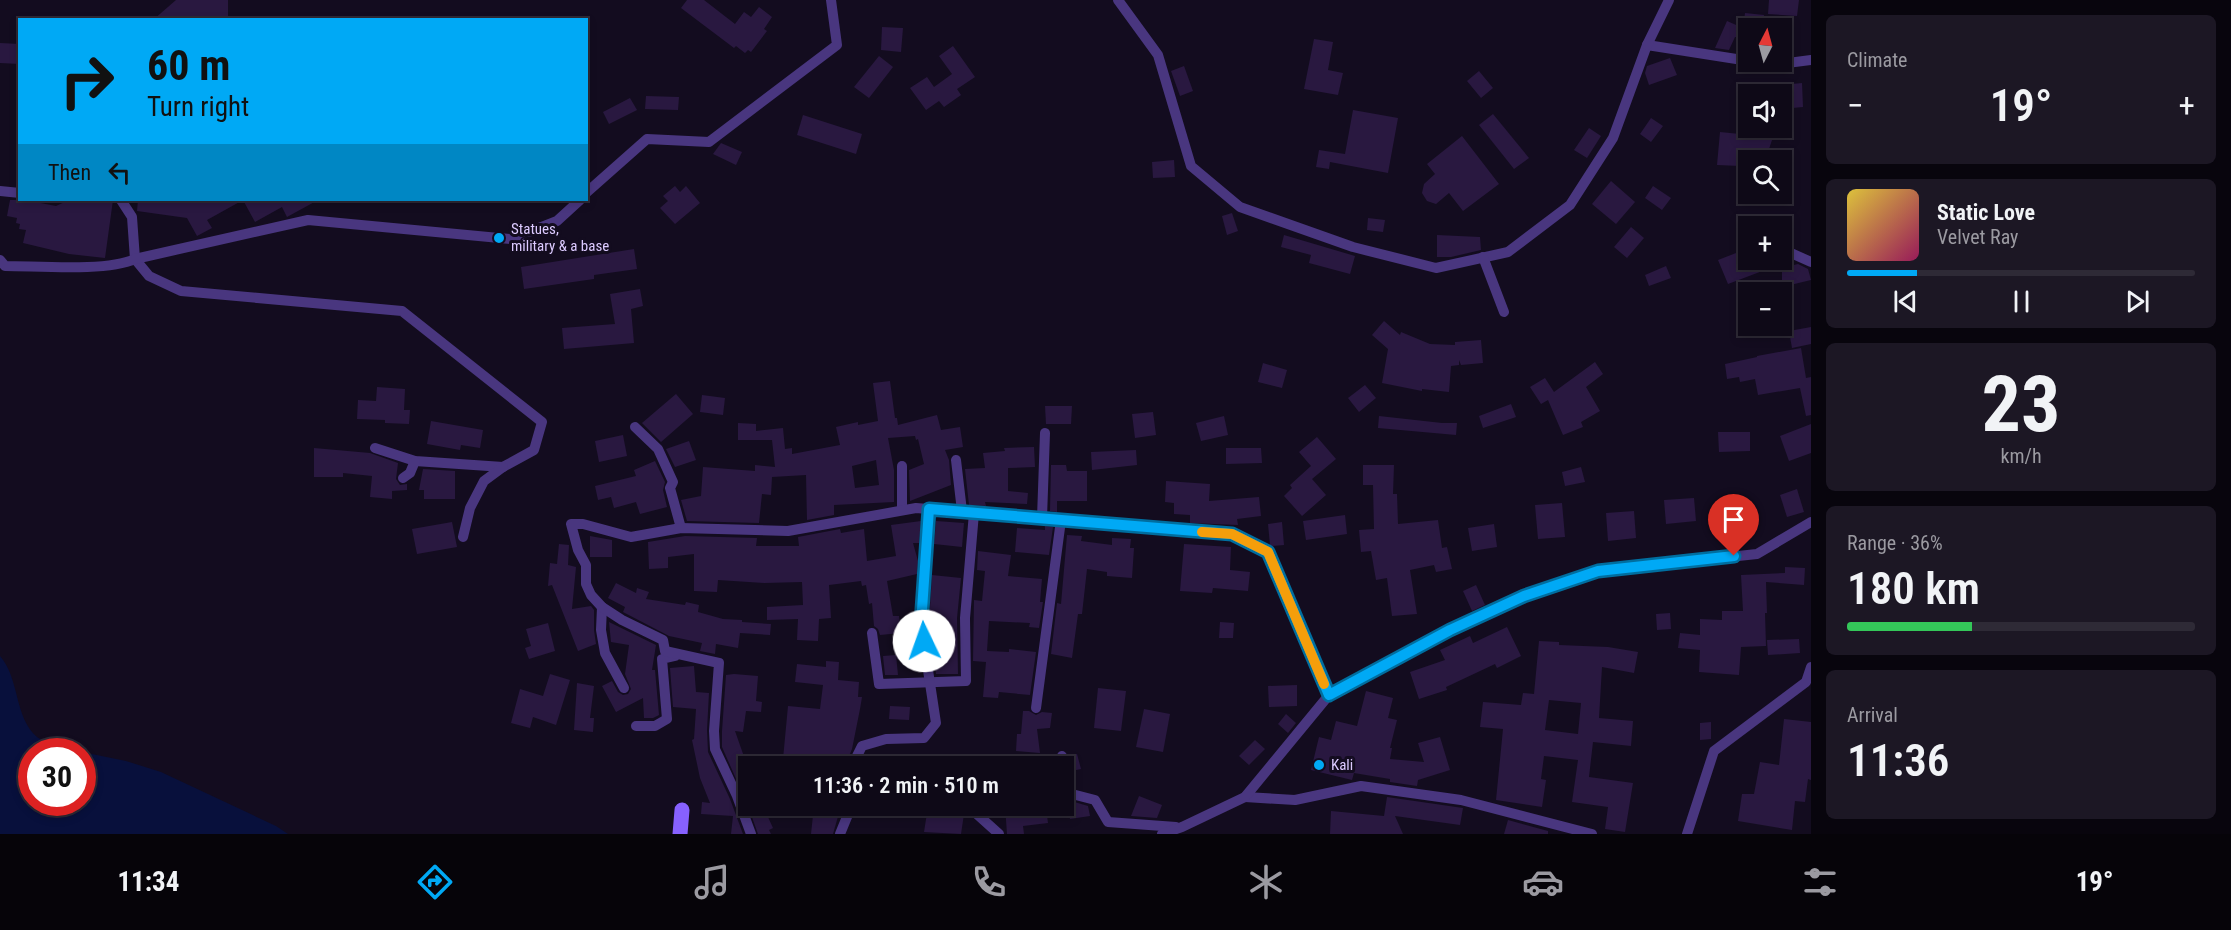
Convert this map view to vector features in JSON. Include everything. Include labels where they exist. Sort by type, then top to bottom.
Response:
[{"type":"street","points":[[588,191],[647,139],[709,142],[837,45],[831,0]]},
{"type":"street","points":[[1118,0],[1158,55],[1191,166],[1240,207],[1353,247],[1436,268],[1508,252],[1570,205],[1613,138],[1647,45],[1669,0]]},
{"type":"street","points":[[1647,45],[1738,59]]},
{"type":"street","points":[[1792,62],[1811,60]]},
{"type":"street","points":[[0,191],[18,192]]},
{"type":"street","points":[[122,201],[132,217],[135,259],[149,276],[181,291],[402,311],[543,422],[534,450],[503,467],[484,481],[470,508],[463,537]]},
{"type":"street","points":[[0,260],[5,266],[71,267],[126,263],[135,259],[308,220],[511,239],[557,221],[579,201]]},
{"type":"street","points":[[1792,253],[1811,262]]},
{"type":"street","points":[[1483,257],[1504,312]]},
{"type":"street","points":[[635,427],[658,449],[673,483],[670,488],[681,528]]},
{"type":"street","points":[[1042,518],[1046,433]]},
{"type":"street","points":[[375,448],[415,461],[503,467]]},
{"type":"street","points":[[956,460],[962,512]]},
{"type":"street","points":[[403,478],[410,473],[415,461]]},
{"type":"street","points":[[902,466],[902,510]]},
{"type":"street","points":[[751,834],[737,796],[715,749],[714,731],[719,663],[665,651],[663,640],[622,620],[602,607],[586,584],[586,565],[578,550],[571,524],[583,524],[631,537],[681,528],[788,531],[916,508],[1232,534],[1268,552],[1329,695]]},
{"type":"street","points":[[857,756],[862,746],[886,739],[924,738],[936,723],[921,624],[929,509]]},
{"type":"street","points":[[872,633],[879,684],[966,681],[965,618],[974,513]]},
{"type":"street","points":[[1036,708],[1061,520]]},
{"type":"street","points":[[1161,834],[1182,827],[1245,797],[1329,695],[1450,630],[1524,596],[1598,571],[1757,554],[1811,522]]},
{"type":"street","points":[[602,607],[601,630],[605,653],[624,688]]},
{"type":"street","points":[[636,726],[655,726],[667,719],[662,659],[678,655]]},
{"type":"street","points":[[1687,834],[1714,751],[1806,682],[1811,667]]},
{"type":"street","points":[[1245,797],[1295,800],[1361,786],[1461,800],[1592,834]]},
{"type":"street","points":[[1074,795],[1095,800],[1108,822],[1182,827]]},
{"type":"street","points":[[680,834],[682,810]]},
{"type":"street","points":[[840,834],[847,816]]},
{"type":"street","points":[[979,816],[999,834]]},
{"type":"shaded area","points":[[0,656],[11,676],[24,719],[39,738],[18,738],[18,816],[96,816],[96,755],[161,772],[276,826],[288,834],[0,834]]},
{"type":"building","points":[[176,0],[228,0],[228,18],[155,18]]},
{"type":"building","points":[[687,0],[704,0],[735,24],[744,12],[751,17],[759,7],[772,17],[764,29],[767,31],[751,52],[748,50],[745,53],[736,46],[734,48],[681,8]]},
{"type":"building","points":[[1769,0],[1799,0],[1797,16],[1768,14]]},
{"type":"building","points":[[1745,13],[1764,15],[1764,18],[1744,18]]},
{"type":"building","points":[[1727,21],[1738,26],[1738,37],[1735,37],[1729,50],[1715,48]]},
{"type":"building","points":[[882,27],[903,28],[901,52],[881,50]]},
{"type":"building","points":[[1314,39],[1333,42],[1328,70],[1343,73],[1338,95],[1304,89]]},
{"type":"building","points":[[0,43],[18,44],[18,64],[0,63]]},
{"type":"building","points":[[953,46],[975,77],[957,89],[961,95],[944,107],[939,101],[926,110],[910,88],[927,77],[934,87],[952,74],[939,56]]},
{"type":"building","points":[[879,56],[893,67],[869,98],[854,87]]},
{"type":"building","points":[[1670,58],[1677,75],[1649,85],[1645,73],[1647,66]]},
{"type":"building","points":[[1184,66],[1193,91],[1180,96],[1171,71]]},
{"type":"building","points":[[1479,71],[1493,88],[1481,98],[1467,81]]},
{"type":"building","points":[[1802,83],[1803,107],[1792,108],[1792,84]]},
{"type":"building","points":[[646,96],[679,97],[678,110],[645,109]]},
{"type":"building","points":[[630,98],[637,110],[609,124],[603,112]]},
{"type":"building","points":[[1353,110],[1398,118],[1388,173],[1330,162],[1329,169],[1316,167],[1319,150],[1345,154]]},
{"type":"building","points":[[1493,114],[1529,158],[1514,169],[1479,125]]},
{"type":"building","points":[[803,115],[862,134],[856,154],[797,135]]},
{"type":"building","points":[[1651,118],[1663,126],[1651,142],[1640,134]]},
{"type":"building","points":[[1589,128],[1601,136],[1587,158],[1574,150]]},
{"type":"building","points":[[1720,132],[1738,134],[1738,138],[1773,138],[1769,150],[1738,150],[1738,166],[1717,165]]},
{"type":"building","points":[[1462,136],[1499,184],[1463,211],[1449,193],[1436,204],[1427,201],[1422,193],[1424,184],[1435,174],[1427,164]]},
{"type":"building","points":[[721,143],[742,152],[736,165],[713,154]]},
{"type":"building","points":[[1174,160],[1175,177],[1153,178],[1152,162]]},
{"type":"building","points":[[1611,181],[1635,202],[1616,224],[1592,204]]},
{"type":"building","points":[[675,186],[680,192],[686,186],[700,203],[675,224],[660,208],[668,201],[663,196]]},
{"type":"building","points":[[1653,186],[1671,198],[1662,210],[1645,198]]},
{"type":"building","points":[[10,200],[56,206],[67,201],[113,201],[105,258],[69,254],[23,243],[26,230],[19,229],[20,224],[16,223],[17,218],[7,216]]},
{"type":"building","points":[[138,201],[241,201],[207,220],[212,228],[197,236],[187,218],[137,211]]},
{"type":"building","points":[[244,201],[316,201],[287,217],[282,207],[255,222]]},
{"type":"building","points":[[1232,213],[1238,231],[1227,235],[1222,216]]},
{"type":"building","points":[[1368,218],[1385,220],[1383,232],[1367,230]]},
{"type":"building","points":[[1631,227],[1644,238],[1627,258],[1614,247]]},
{"type":"building","points":[[1284,235],[1355,256],[1350,274],[1309,263],[1311,255],[1281,247]]},
{"type":"building","points":[[1437,235],[1480,237],[1481,250],[1451,257],[1437,257]]},
{"type":"building","points":[[634,249],[637,269],[594,275],[594,279],[524,289],[521,267]]},
{"type":"building","points":[[1738,252],[1738,270],[1765,270],[1728,284],[1718,260]]},
{"type":"building","points":[[1798,264],[1808,269],[1811,280],[1792,285],[1792,282],[1782,282],[1782,270],[1792,270],[1792,266]]},
{"type":"building","points":[[1666,266],[1671,278],[1649,286],[1645,275]]},
{"type":"building","points":[[640,289],[643,306],[631,309],[634,343],[564,349],[562,328],[615,324],[610,294]]},
{"type":"building","points":[[1384,321],[1400,335],[1401,332],[1430,344],[1455,345],[1455,342],[1481,340],[1483,363],[1461,365],[1459,360],[1459,365],[1451,366],[1449,392],[1422,389],[1422,391],[1382,383],[1388,349],[1372,335]]},
{"type":"building","points":[[1811,327],[1811,344],[1792,348],[1790,336],[1792,336],[1792,330]]},
{"type":"building","points":[[1801,348],[1806,378],[1811,377],[1811,415],[1806,416],[1800,388],[1758,395],[1755,379],[1740,382],[1739,377],[1727,379],[1725,364]]},
{"type":"building","points":[[1595,362],[1603,374],[1586,387],[1600,411],[1581,422],[1583,427],[1563,435],[1548,400],[1541,404],[1530,387],[1545,378],[1554,392]]},
{"type":"building","points":[[1263,363],[1287,370],[1282,388],[1258,382]]},
{"type":"building","points":[[890,381],[898,425],[937,415],[941,430],[960,427],[963,447],[945,450],[949,460],[951,485],[910,501],[909,470],[924,464],[918,439],[916,440],[915,436],[888,438],[894,470],[894,502],[834,505],[834,515],[807,520],[806,475],[772,477],[771,495],[762,494],[759,523],[687,521],[681,500],[701,496],[703,467],[755,471],[755,465],[775,467],[772,440],[738,440],[738,423],[756,424],[756,431],[783,428],[785,449],[792,448],[792,454],[840,445],[836,427],[858,422],[858,425],[878,421],[873,383]],"holes":[[[876,460],[879,485],[855,488],[852,466]]]},
{"type":"building","points":[[1365,385],[1376,398],[1359,412],[1348,398]]},
{"type":"building","points":[[377,387],[405,389],[404,410],[410,410],[409,424],[357,419],[358,400],[376,401]]},
{"type":"building","points":[[676,394],[693,414],[661,442],[642,423]]},
{"type":"building","points":[[702,395],[725,398],[723,415],[700,412]]},
{"type":"building","points":[[1511,404],[1516,417],[1483,428],[1479,416]]},
{"type":"building","points":[[1045,406],[1072,406],[1071,424],[1046,424]]},
{"type":"building","points":[[1153,412],[1156,435],[1135,438],[1132,414]]},
{"type":"building","points":[[1224,416],[1228,435],[1201,441],[1196,423]]},
{"type":"building","points":[[1379,416],[1457,423],[1456,435],[1378,428]]},
{"type":"building","points":[[431,421],[483,430],[480,448],[461,445],[460,450],[427,444]]},
{"type":"building","points":[[1811,424],[1811,453],[1789,461],[1780,436]]},
{"type":"building","points":[[1718,432],[1750,432],[1750,451],[1719,452]]},
{"type":"building","points":[[623,435],[627,456],[599,462],[595,441]]},
{"type":"building","points":[[1317,437],[1336,459],[1312,479],[1326,495],[1302,516],[1284,496],[1292,488],[1290,485],[1311,466],[1299,452]]},
{"type":"building","points":[[689,441],[696,460],[675,467],[666,449]]},
{"type":"building","points":[[1034,447],[1035,467],[1008,468],[1008,491],[1028,493],[1027,504],[985,502],[986,506],[969,505],[965,469],[985,468],[983,453],[1005,451],[1004,448]]},
{"type":"building","points":[[314,448],[370,453],[398,463],[396,479],[400,485],[407,484],[407,490],[392,491],[392,499],[370,497],[372,476],[343,473],[343,477],[314,477]]},
{"type":"building","points":[[1226,448],[1261,448],[1262,463],[1226,464]]},
{"type":"building","points":[[1136,450],[1137,465],[1092,470],[1091,452]]},
{"type":"building","points":[[655,461],[665,482],[663,490],[667,507],[640,514],[636,502],[614,508],[611,497],[598,500],[595,486],[636,476],[634,470]]},
{"type":"building","points":[[1051,465],[1066,465],[1067,471],[1087,471],[1087,501],[1057,501],[1057,512],[1050,511]]},
{"type":"building","points":[[1363,465],[1394,465],[1393,494],[1397,494],[1398,524],[1438,520],[1442,548],[1447,547],[1452,569],[1436,572],[1434,565],[1410,570],[1417,614],[1392,616],[1387,578],[1376,580],[1371,551],[1361,552],[1359,530],[1374,529],[1373,485],[1363,485]]},
{"type":"building","points":[[1581,467],[1585,482],[1565,486],[1562,472]]},
{"type":"building","points":[[423,469],[455,471],[455,499],[424,499],[424,490],[419,490]]},
{"type":"building","points":[[1166,481],[1210,484],[1209,501],[1259,497],[1261,516],[1237,519],[1238,525],[1190,523],[1190,515],[1174,514],[1174,503],[1165,502]]},
{"type":"building","points":[[1797,489],[1804,512],[1787,517],[1780,495]]},
{"type":"building","points":[[1694,498],[1696,521],[1666,524],[1664,500]]},
{"type":"building","points":[[1562,503],[1565,537],[1538,539],[1535,505]]},
{"type":"building","points":[[1730,505],[1746,508],[1743,532],[1726,529]]},
{"type":"building","points":[[1634,511],[1636,538],[1608,541],[1606,513]]},
{"type":"building","points":[[1345,515],[1347,534],[1306,540],[1303,521]]},
{"type":"building","points":[[921,521],[919,543],[913,543],[918,561],[917,574],[887,581],[893,616],[899,616],[901,633],[880,635],[874,626],[872,603],[869,604],[866,585],[862,586],[861,581],[829,585],[831,618],[819,619],[818,641],[797,640],[798,619],[767,620],[767,607],[803,605],[802,582],[764,583],[718,580],[717,592],[694,591],[694,554],[668,557],[668,568],[649,569],[648,542],[685,536],[757,538],[756,546],[799,546],[798,537],[840,529],[841,533],[864,529],[867,561],[896,556],[891,525]]},
{"type":"building","points":[[936,521],[964,523],[962,547],[934,544]]},
{"type":"building","points":[[452,522],[457,547],[417,554],[412,529]]},
{"type":"building","points":[[1282,522],[1284,545],[1272,546],[1268,524]]},
{"type":"building","points":[[1494,524],[1497,547],[1472,551],[1468,528]]},
{"type":"building","points":[[1045,526],[1053,527],[1049,555],[1015,552],[1017,528],[1045,530]]},
{"type":"building","points":[[1067,535],[1082,536],[1081,541],[1112,545],[1112,538],[1131,539],[1130,548],[1134,548],[1132,578],[1107,576],[1107,572],[1087,569],[1082,614],[1078,614],[1072,658],[1051,654],[1057,603],[1061,604]]},
{"type":"building","points":[[590,536],[612,540],[612,557],[590,557]]},
{"type":"building","points":[[559,544],[569,545],[568,565],[576,567],[572,609],[591,606],[594,610],[596,644],[578,651],[552,585],[548,586],[550,563],[557,564]]},
{"type":"building","points":[[1184,544],[1231,547],[1230,570],[1250,572],[1248,591],[1213,588],[1212,593],[1180,591]]},
{"type":"building","points":[[978,551],[1011,555],[1008,576],[1042,579],[1040,602],[1043,602],[1039,628],[1029,627],[1030,623],[989,621],[987,651],[1009,652],[1009,649],[1036,652],[1030,695],[999,692],[998,698],[983,697],[986,662],[973,661],[974,600],[982,601],[985,571],[977,570]]},
{"type":"building","points":[[1785,567],[1805,568],[1804,585],[1766,582],[1766,646],[1741,647],[1739,675],[1699,672],[1700,650],[1678,648],[1680,633],[1700,635],[1700,619],[1722,620],[1722,611],[1743,611],[1741,575],[1785,573]]},
{"type":"building","points":[[932,575],[961,578],[957,618],[958,674],[936,674],[929,624]]},
{"type":"building","points":[[616,583],[636,593],[637,588],[649,592],[646,599],[685,605],[686,602],[699,605],[698,612],[723,619],[771,624],[770,635],[740,633],[738,648],[716,644],[715,654],[700,651],[702,643],[669,636],[623,612],[625,607],[608,598]]},
{"type":"building","points":[[1476,585],[1485,605],[1472,611],[1463,591]]},
{"type":"building","points":[[1670,613],[1671,629],[1657,630],[1656,614]]},
{"type":"building","points":[[609,622],[656,645],[652,670],[655,670],[659,715],[653,718],[644,718],[643,698],[616,712],[602,686],[612,681],[618,692],[623,695],[628,694],[631,689],[625,674],[629,645],[611,642]]},
{"type":"building","points":[[1220,622],[1234,623],[1233,638],[1219,638]]},
{"type":"building","points":[[548,623],[555,651],[529,659],[525,648],[531,646],[526,629]]},
{"type":"building","points":[[1507,627],[1521,656],[1497,668],[1495,664],[1446,687],[1447,690],[1419,699],[1410,672],[1445,660],[1440,650],[1470,636],[1473,643]]},
{"type":"building","points":[[1799,639],[1800,653],[1768,655],[1767,640]]},
{"type":"building","points":[[1539,641],[1638,652],[1634,673],[1602,667],[1599,718],[1633,721],[1631,746],[1593,742],[1589,777],[1633,783],[1625,832],[1605,829],[1608,807],[1572,802],[1578,760],[1544,756],[1541,779],[1546,780],[1542,807],[1496,800],[1503,729],[1480,727],[1483,702],[1521,705],[1523,693],[1534,694]],"holes":[[[1549,700],[1581,703],[1578,734],[1545,730]]]},
{"type":"building","points":[[916,644],[919,658],[897,659],[896,645]]},
{"type":"building","points":[[896,655],[898,675],[885,675],[883,656]]},
{"type":"building","points":[[826,661],[839,662],[838,680],[859,682],[858,697],[862,697],[849,756],[783,756],[788,706],[820,709],[823,685],[795,682],[797,664],[826,667]]},
{"type":"building","points":[[694,666],[696,692],[709,693],[708,752],[743,834],[731,834],[733,816],[701,814],[702,802],[710,803],[700,778],[692,740],[694,739],[696,709],[673,707],[670,668]]},
{"type":"building","points":[[550,674],[570,680],[556,725],[533,717],[530,728],[511,723],[520,689],[543,696]]},
{"type":"building","points":[[726,675],[758,676],[756,701],[762,702],[761,712],[746,711],[743,732],[735,731],[744,756],[738,756],[738,783],[722,747]]},
{"type":"building","points":[[577,683],[594,686],[590,718],[594,718],[593,732],[574,730]]},
{"type":"building","points":[[1297,685],[1297,706],[1269,707],[1268,686]]},
{"type":"building","points":[[1098,688],[1126,691],[1121,731],[1094,728]]},
{"type":"building","points":[[1366,691],[1393,698],[1388,718],[1397,720],[1390,748],[1392,748],[1390,759],[1424,762],[1418,743],[1440,737],[1450,770],[1418,780],[1417,786],[1354,773],[1352,780],[1311,770],[1319,737],[1331,740],[1336,721],[1357,726]]},
{"type":"building","points":[[890,706],[910,707],[909,720],[889,719]]},
{"type":"building","points":[[1144,709],[1170,714],[1163,752],[1136,747]]},
{"type":"building","points":[[1023,711],[1036,715],[1042,712],[1052,713],[1050,728],[1037,729],[1040,753],[1016,751],[1017,734],[1021,734]]},
{"type":"building","points":[[1286,714],[1296,723],[1288,733],[1278,724]]},
{"type":"building","points":[[1784,719],[1811,722],[1811,780],[1808,779],[1805,802],[1795,801],[1792,830],[1738,821],[1742,794],[1754,794],[1760,762],[1779,765]]},
{"type":"building","points":[[1711,722],[1711,739],[1700,740],[1700,723]]},
{"type":"building","points":[[1255,740],[1265,749],[1249,765],[1239,756]]},
{"type":"building","points":[[1077,754],[1081,769],[1074,770],[1074,756],[1070,756]]},
{"type":"building","points":[[1139,796],[1162,805],[1157,818],[1131,816]]},
{"type":"building","points":[[1387,797],[1463,808],[1460,825],[1395,816],[1403,834],[1330,834],[1331,811],[1384,816]]},
{"type":"building","points":[[1074,802],[1088,806],[1090,816],[1070,819],[1069,816],[1074,816]]},
{"type":"building","points":[[752,816],[768,816],[773,828],[769,830],[771,834],[758,834]]},
{"type":"building","points":[[813,816],[838,816],[833,834],[811,834]]},
{"type":"building","points":[[927,816],[964,816],[961,834],[924,832]]},
{"type":"building","points":[[1006,816],[1047,816],[1048,823],[1023,826],[1024,834],[1007,834]]},
{"type":"building","points":[[1508,820],[1548,831],[1548,834],[1504,834]]},
{"type":"slow traffic","points":[[1202,532],[1232,534],[1268,552],[1324,684]]},
{"type":"place","name":"Statues, military & a base","points":[[499,238]]},
{"type":"place","name":"Kali","points":[[1319,765]]},
{"type":"route","points":[[924,641],[921,624],[929,509],[1232,534],[1268,552],[1329,695],[1450,630],[1524,596],[1598,571],[1734,556]]}]
